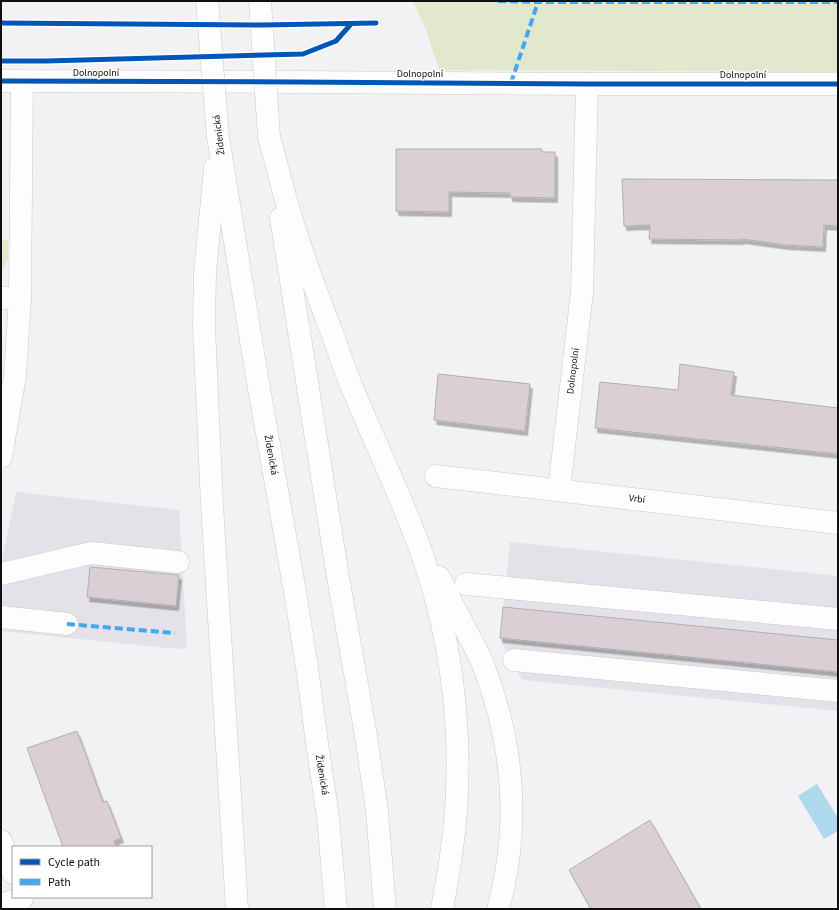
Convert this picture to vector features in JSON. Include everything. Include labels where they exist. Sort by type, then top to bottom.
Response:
[{"type":"main road","name":"Židenická","points":[[206,1],[218,137],[258,385],[307,668],[328,817],[336,909]]},
{"type":"main road","points":[[260,1],[269,137],[285,248],[338,578],[366,736],[377,811],[385,909]]},
{"type":"main road","name":"Dolnopolní","points":[[1,82],[838,84]]},
{"type":"main road","points":[[1,457],[15,376],[11,298],[22,82]]},
{"type":"main road","name":"Dolnopolní","points":[[559,490],[582,292],[587,84]]},
{"type":"main road","points":[[218,137],[205,273],[204,328],[212,504],[237,909]]},
{"type":"main road","points":[[269,137],[295,230],[322,308],[353,389],[408,517],[423,556],[446,641],[453,687],[457,736],[457,784],[454,833],[442,909]]},
{"type":"main road","name":"Vrbí","points":[[436,476],[838,523]]},
{"type":"main road","points":[[408,517],[482,662],[494,694],[503,728],[510,775],[511,831],[507,867],[498,909]]},
{"type":"main road","points":[[1,574],[91,553],[178,562]]},
{"type":"main road","points":[[466,584],[838,619]]},
{"type":"main road","points":[[1,617],[67,624]]},
{"type":"main road","points":[[514,660],[838,691]]},
{"type":"main road","points":[[1,841],[12,870]]},
{"type":"main road","points":[[234,859],[244,909]]},
{"type":"main road","points":[[1,905],[23,901]]},
{"type":"shaded area","points":[[16,492],[179,510],[187,649],[1,631],[1,565]]},
{"type":"shaded area","points":[[510,542],[838,576],[838,711],[522,680],[500,638]]},
{"type":"green space","points":[[413,1],[838,1],[838,72],[439,70],[426,30]]},
{"type":"green space","points":[[1,240],[8,240],[8,260],[1,271]]},
{"type":"water","points":[[817,784],[838,818],[838,831],[824,839],[798,796]]},
{"type":"building","points":[[396,149],[542,149],[542,152],[555,152],[555,198],[510,197],[510,193],[449,192],[449,212],[396,211]]},
{"type":"building","points":[[622,179],[838,180],[838,226],[824,225],[823,247],[786,245],[742,239],[649,239],[650,225],[624,226]]},
{"type":"building","points":[[680,364],[734,372],[731,395],[838,408],[838,454],[595,428],[600,382],[678,390]]},
{"type":"building","points":[[438,374],[530,384],[525,431],[434,420]]},
{"type":"building","points":[[90,567],[179,575],[176,606],[87,597]]},
{"type":"building","points":[[503,607],[838,640],[838,672],[500,638]]},
{"type":"building","points":[[77,731],[103,802],[107,801],[121,838],[114,841],[116,846],[63,846],[27,748]]},
{"type":"building","points":[[650,820],[701,909],[591,909],[569,870]]},
{"type":"marked path","points":[[498,1],[838,2]]},
{"type":"marked path","points":[[511,83],[538,2]]},
{"type":"marked path","points":[[67,624],[175,633]]},
{"type":"cycle path","points":[[1,23],[262,25],[376,23]]},
{"type":"cycle path","points":[[1,61],[303,54],[336,41],[351,24]]},
{"type":"cycle path","points":[[1,81],[838,84]]}]
